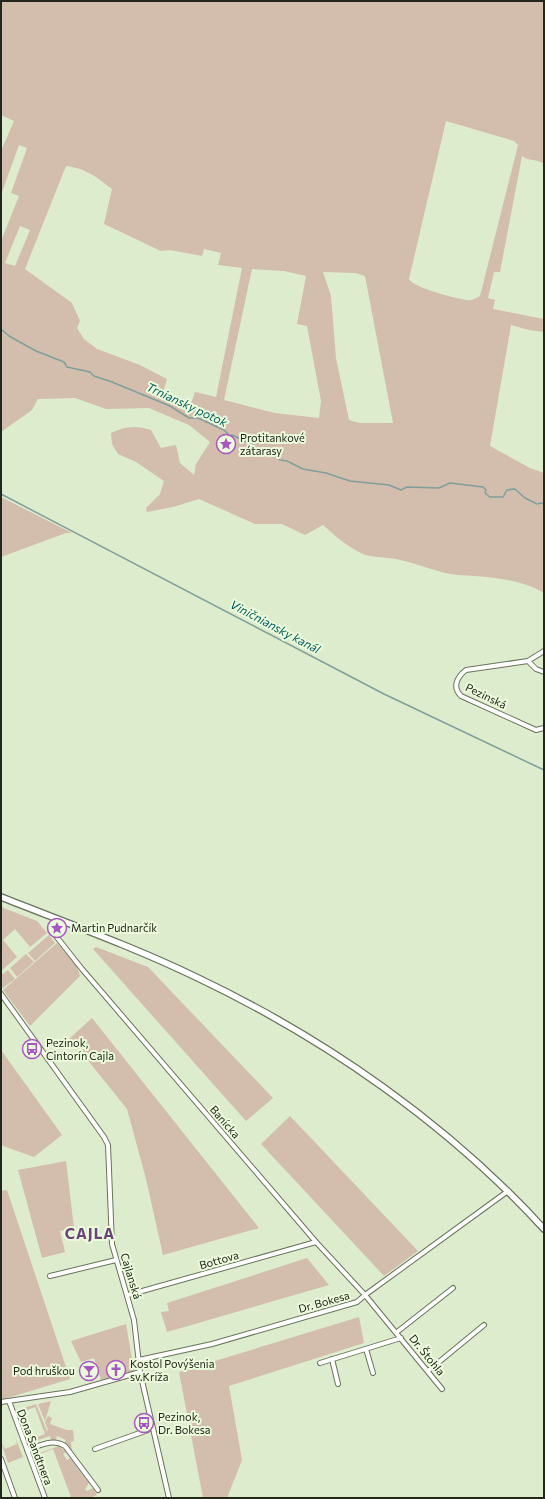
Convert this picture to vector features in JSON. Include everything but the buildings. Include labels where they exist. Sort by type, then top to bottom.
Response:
[{"type":"main road","points":[[1,897],[197,977],[295,1030],[362,1073],[419,1115],[508,1191],[544,1229]]},
{"type":"street","name":"Pezinská","points":[[544,651],[528,661],[466,670],[456,682],[456,691],[461,696],[536,730],[544,728]]},
{"type":"street","points":[[528,661],[536,669],[544,672]]},
{"type":"street","name":"Banícka","points":[[56,919],[52,931],[141,1040],[316,1242],[397,1332]]},
{"type":"street","name":"Cajlanská","points":[[1,994],[104,1137],[109,1154],[111,1229],[116,1260],[128,1295],[134,1320],[140,1372],[169,1498]]},
{"type":"street","name":"Dr. Bokesa","points":[[139,1360],[212,1344],[358,1302],[365,1295],[508,1191]]},
{"type":"street","name":"Bottova","points":[[128,1295],[316,1242]]},
{"type":"street","points":[[50,1276],[116,1260]]},
{"type":"street","points":[[397,1332],[453,1288]]},
{"type":"street","points":[[428,1371],[484,1325]]},
{"type":"street","name":"Dr. Štohla","points":[[397,1332],[442,1389]]},
{"type":"street","points":[[320,1363],[401,1338]]},
{"type":"street","points":[[366,1349],[373,1373]]},
{"type":"street","points":[[332,1359],[338,1384]]},
{"type":"street","name":"Dona Sandtnera","points":[[1,1402],[61,1394],[140,1372]]},
{"type":"street","name":"Dona Sandtnera","points":[[9,1401],[45,1498]]},
{"type":"street","points":[[95,1449],[148,1430]]},
{"type":"street","points":[[27,1450],[53,1441],[59,1442],[65,1446],[98,1490]]},
{"type":"street","points":[[1,1459],[15,1498]]},
{"type":"shaded area","points":[[1,1],[544,1],[544,164],[522,156],[500,272],[494,272],[488,298],[495,300],[493,309],[544,319],[544,332],[511,325],[490,446],[530,468],[544,473],[544,593],[513,581],[450,574],[396,559],[363,554],[347,545],[323,525],[305,535],[282,524],[255,524],[199,499],[173,507],[147,512],[146,508],[160,494],[164,481],[136,462],[118,454],[112,444],[111,433],[131,427],[140,427],[151,430],[161,448],[176,445],[180,463],[194,475],[196,464],[210,442],[189,425],[149,408],[106,409],[75,398],[38,399],[32,410],[1,432],[1,241],[19,196],[11,193],[27,148],[19,145],[1,195],[1,151],[14,121],[1,115]],"holes":[[[446,121],[514,141],[518,145],[480,296],[470,300],[455,298],[419,286],[409,279]],[[66,166],[80,169],[101,180],[112,189],[104,224],[161,251],[170,250],[202,256],[204,249],[221,253],[218,265],[242,268],[216,397],[195,392],[189,409],[162,396],[167,379],[140,365],[97,349],[84,339],[77,328],[80,321],[72,303],[25,269]],[[20,226],[30,230],[15,266],[5,263]],[[252,269],[284,271],[306,276],[297,324],[307,326],[321,401],[319,418],[275,413],[224,400]],[[323,272],[355,273],[365,276],[393,423],[360,423],[349,420],[336,358],[331,296]]]},
{"type":"shaded area","points":[[1,497],[72,533],[66,533],[1,557]]},
{"type":"shaded area","points":[[1,907],[37,921],[47,933],[30,947],[15,929],[3,940],[17,957],[1,971]]},
{"type":"shaded area","points":[[49,935],[55,943],[35,961],[28,953]]},
{"type":"shaded area","points":[[57,943],[77,966],[80,976],[30,1026],[3,990]]},
{"type":"shaded area","points":[[96,947],[148,967],[273,1098],[246,1121],[93,949]]},
{"type":"shaded area","points":[[26,954],[34,962],[17,977],[10,968]]},
{"type":"shaded area","points":[[8,970],[15,979],[3,988],[1,985],[1,975]]},
{"type":"shaded area","points":[[92,1018],[259,1228],[163,1255],[146,1179],[127,1109],[70,1038]]},
{"type":"shaded area","points":[[1,1050],[62,1135],[34,1157],[3,1146],[1,1143]]},
{"type":"shaded area","points":[[290,1116],[418,1251],[384,1276],[261,1144]]},
{"type":"shaded area","points":[[66,1161],[74,1228],[60,1231],[65,1252],[42,1258],[18,1170]]},
{"type":"shaded area","points":[[7,1190],[70,1379],[1,1400],[1,1191]]},
{"type":"shaded area","points":[[307,1258],[329,1285],[167,1332],[161,1312],[169,1311],[167,1303]]},
{"type":"shaded area","points":[[359,1317],[364,1343],[229,1386],[242,1460],[227,1498],[203,1498],[179,1372]]},
{"type":"shaded area","points":[[126,1324],[134,1371],[101,1380],[94,1358],[81,1362],[71,1341]]},
{"type":"shaded area","points":[[51,1401],[45,1421],[38,1404]]},
{"type":"shaded area","points":[[36,1404],[47,1431],[45,1422],[48,1416],[52,1418],[50,1424],[67,1430],[73,1430],[74,1441],[71,1442],[72,1452],[64,1443],[66,1440],[57,1436],[56,1440],[51,1440],[50,1436],[35,1441],[36,1445],[31,1446],[27,1442],[30,1441],[29,1437],[26,1436],[30,1432],[32,1439],[45,1434],[35,1407],[22,1412],[29,1430],[23,1430],[26,1428],[20,1414],[17,1415],[17,1413],[20,1409]]},
{"type":"shaded area","points":[[15,1437],[23,1457],[8,1463],[1,1442],[5,1449],[17,1444]]},
{"type":"shaded area","points":[[59,1446],[66,1452],[63,1454],[67,1460],[70,1458],[89,1483],[85,1489],[87,1491],[93,1488],[97,1495],[89,1498],[68,1498],[71,1497],[53,1449],[40,1454],[42,1461],[40,1462],[37,1454]]},
{"type":"waterway","name":"Trniansky potok","points":[[1,329],[9,336],[36,351],[64,362],[67,367],[90,372],[94,376],[170,406],[189,418],[198,418],[224,430],[230,436],[232,435],[275,456],[280,460],[287,461],[303,469],[326,473],[350,481],[389,485],[401,490],[407,487],[439,488],[450,483],[483,487],[486,490],[485,493],[490,497],[503,497],[507,490],[515,489],[525,498],[537,504],[544,504]]},
{"type":"waterway","name":"Viničniansky kanál","points":[[1,494],[384,694],[544,770]]},
{"type":"place","name":"Protitankové zátarasy","points":[[226,444]]},
{"type":"place","name":"Martin Pudnarčík","points":[[57,928]]},
{"type":"place","name":"Pezinok, Cintorín Cajla","points":[[32,1049]]},
{"type":"place","name":"Kostol Povýšenia sv.Kríža","points":[[116,1370]]},
{"type":"place","name":"Pod hruškou","points":[[89,1371]]},
{"type":"place","name":"Pezinok, Dr. Bokesa","points":[[144,1423]]},
{"type":"district","name":"CAJLA","points":[[90,1234]]}]
